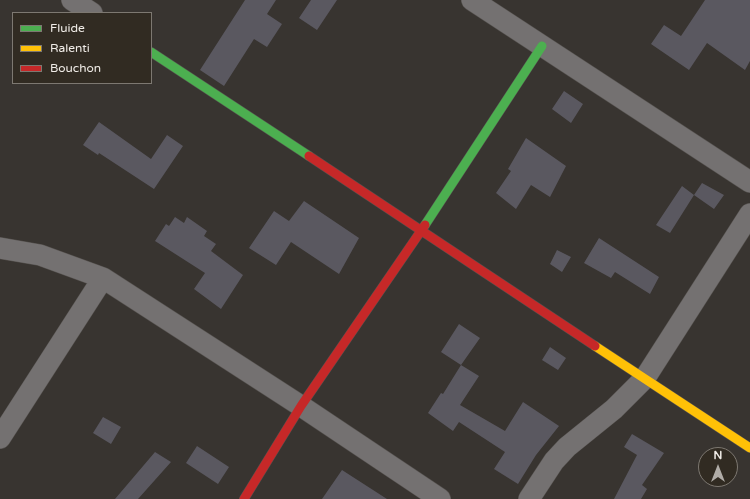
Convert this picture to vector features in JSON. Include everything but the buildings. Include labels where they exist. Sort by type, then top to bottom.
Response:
[{"type":"street","points":[[72,0],[90,12]]},
{"type":"street","points":[[472,0],[491,6],[542,46],[750,182]]},
{"type":"street","points":[[244,499],[301,406],[422,230],[542,46]]},
{"type":"street","points":[[152,53],[750,448]]},
{"type":"street","points":[[529,499],[554,461],[567,447],[614,409],[645,378],[750,214]]},
{"type":"street","points":[[0,248],[40,255],[103,278],[301,406],[440,499]]},
{"type":"street","points":[[0,438],[103,278]]},
{"type":"traffic: fast","points":[[425,225],[542,46]]},
{"type":"traffic: fast","points":[[152,53],[309,156]]},
{"type":"traffic: slow","points":[[595,346],[750,448]]},
{"type":"traffic: jam","points":[[309,156],[595,346]]},
{"type":"traffic: jam","points":[[244,499],[301,406],[425,225]]}]
